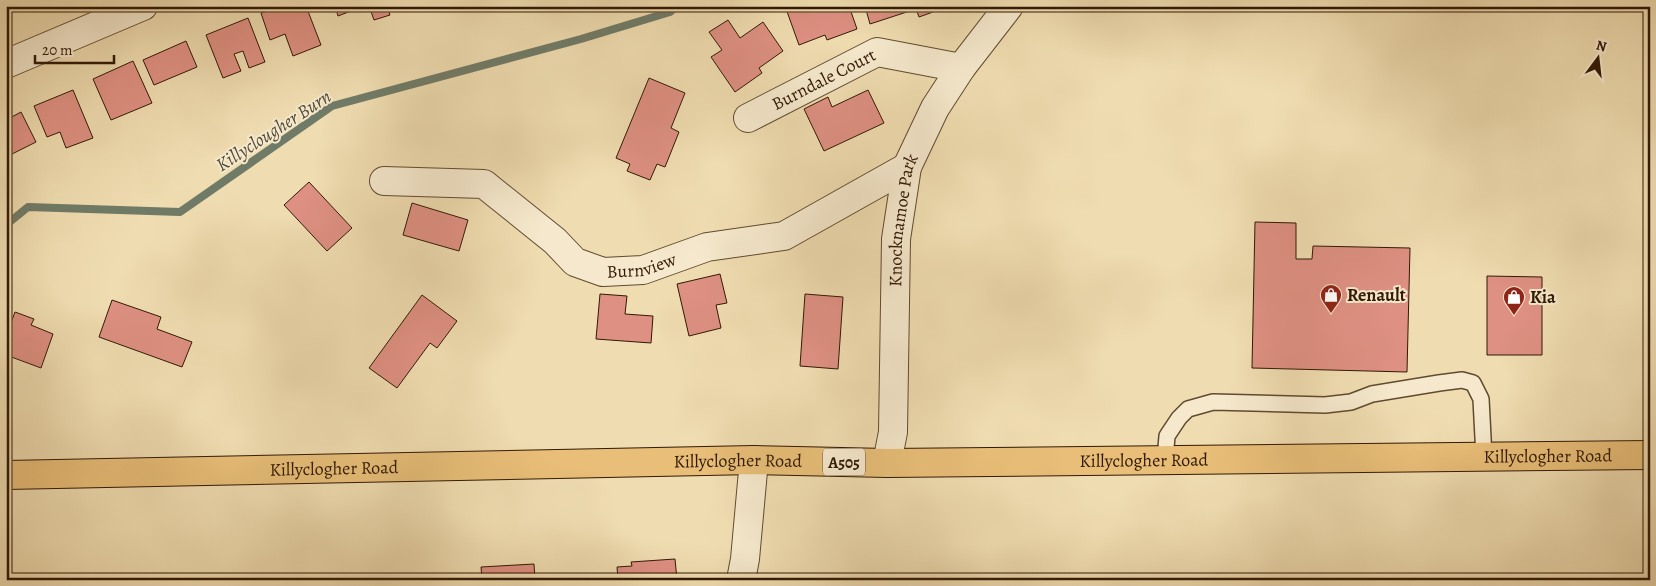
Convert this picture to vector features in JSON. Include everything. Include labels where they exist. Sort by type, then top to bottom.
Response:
[{"type":"highway","name":"Killyclogher Road","points":[[6,475],[754,460],[887,463],[1650,456]]},
{"type":"street","points":[[6,64],[143,6]]},
{"type":"street","name":"Knocknamoe Park","points":[[887,463],[893,432],[896,239],[908,167],[935,108],[960,68],[1009,6]]},
{"type":"street","name":"Burndale Court","points":[[748,118],[877,52],[960,68]]},
{"type":"street","name":"Burnview","points":[[384,181],[484,184],[555,241],[575,262],[603,272],[643,270],[707,247],[784,236],[908,167]]},
{"type":"street","points":[[741,580],[745,559],[754,460]]},
{"type":"lane","points":[[1166,460],[1167,436],[1188,408],[1213,402],[1325,405],[1351,402],[1372,394],[1462,380],[1473,383],[1481,398],[1484,457]]},
{"type":"building","points":[[272,6],[306,6],[321,45],[293,56],[285,34],[270,40],[261,13],[274,9]]},
{"type":"building","points":[[335,6],[364,6],[338,16]]},
{"type":"building","points":[[369,6],[387,6],[390,15],[374,20]]},
{"type":"building","points":[[785,6],[849,6],[857,29],[827,40],[825,35],[799,45]]},
{"type":"building","points":[[865,6],[931,6],[933,12],[919,17],[916,9],[870,24]]},
{"type":"building","points":[[248,18],[265,62],[249,68],[243,51],[234,54],[241,71],[223,78],[206,35]]},
{"type":"building","points":[[728,20],[740,38],[763,22],[783,51],[759,68],[762,73],[735,92],[711,57],[722,50],[709,32]]},
{"type":"building","points":[[186,41],[197,67],[154,85],[143,60]]},
{"type":"building","points":[[133,61],[152,103],[111,120],[93,79]]},
{"type":"building","points":[[649,78],[685,93],[671,128],[679,132],[665,167],[657,164],[650,180],[627,171],[630,164],[616,158]]},
{"type":"building","points":[[73,90],[93,138],[66,148],[60,132],[47,137],[34,106]]},
{"type":"building","points":[[868,90],[884,123],[824,151],[804,109],[828,97],[832,107]]},
{"type":"building","points":[[21,112],[36,142],[6,157],[6,120]]},
{"type":"building","points":[[309,182],[352,228],[327,251],[284,205]]},
{"type":"building","points":[[412,203],[468,220],[459,251],[403,235]]},
{"type":"building","name":"Renault","points":[[1255,222],[1296,223],[1296,259],[1312,259],[1313,246],[1410,248],[1407,372],[1252,368]]},
{"type":"building","points":[[720,274],[727,303],[716,305],[721,328],[689,336],[677,284]]},
{"type":"building","name":"Kia","points":[[1487,276],[1542,277],[1542,355],[1487,355]]},
{"type":"building","points":[[600,294],[627,296],[625,314],[653,316],[651,343],[596,339]]},
{"type":"building","points":[[805,294],[843,297],[838,369],[800,366]]},
{"type":"building","points":[[422,295],[457,321],[437,348],[430,343],[397,388],[369,368]]},
{"type":"building","points":[[112,300],[161,317],[157,329],[192,342],[182,367],[99,337]]},
{"type":"building","points":[[15,312],[34,319],[31,325],[53,334],[41,368],[6,355],[12,339],[6,336]]},
{"type":"building","points":[[675,559],[677,580],[618,580],[617,567],[632,566],[631,562]]},
{"type":"building","points":[[534,564],[535,580],[482,580],[481,567]]},
{"type":"waterway","name":"Killyclougher Burn","points":[[6,225],[28,207],[180,212],[332,106],[581,39],[670,12],[677,6]]},
{"type":"place","name":"Renault","points":[[1331,314]]},
{"type":"place","name":"Kia","points":[[1514,316]]}]
